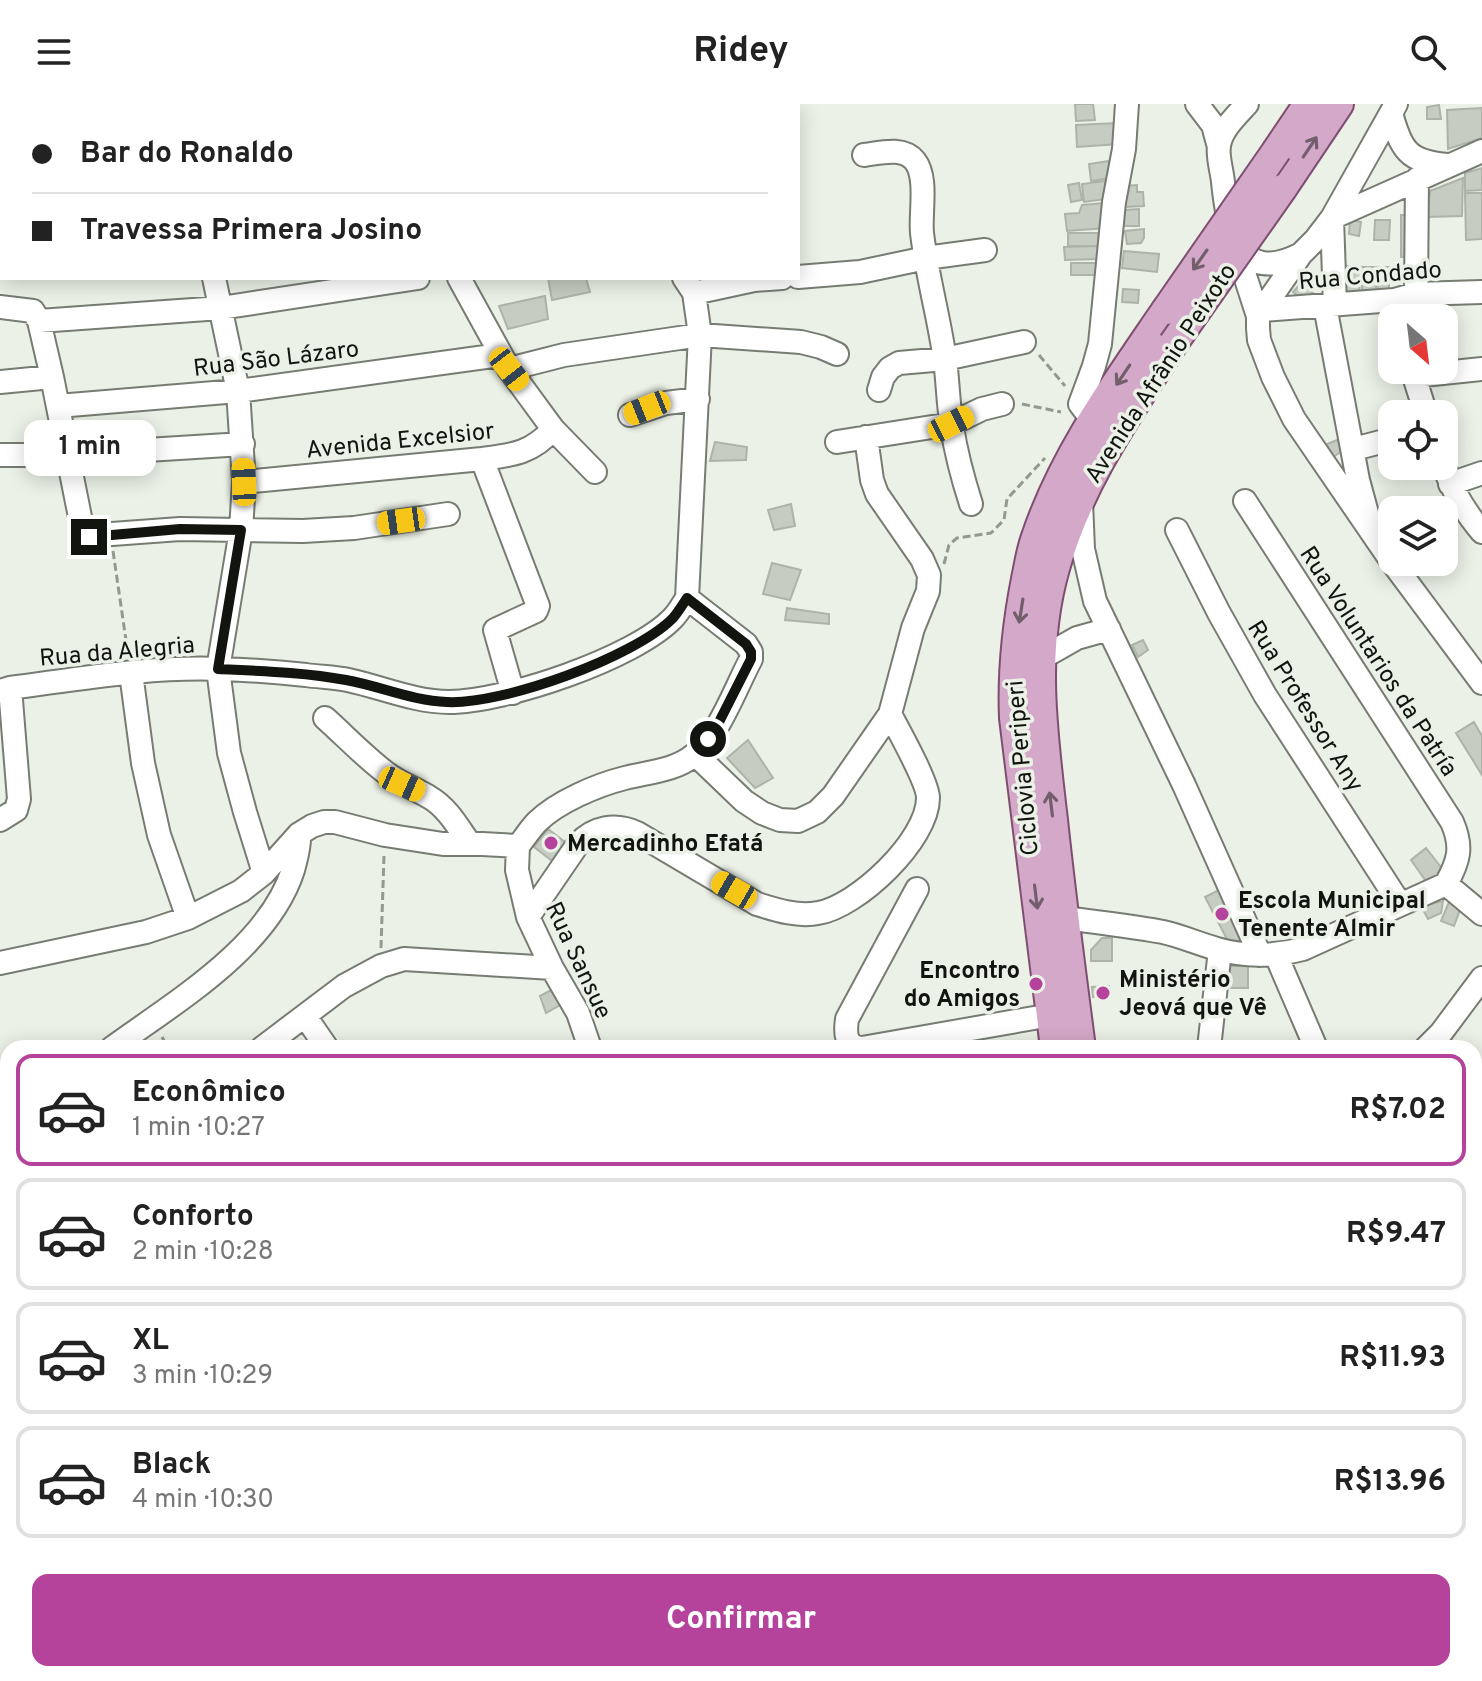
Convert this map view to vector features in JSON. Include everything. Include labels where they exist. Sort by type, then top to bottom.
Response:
[{"type":"main road","name":"Avenida Afrânio Peixoto","points":[[1054,1040],[1013,693],[1020,613],[1035,538],[1069,462],[1086,411],[1166,310],[1308,104]]},
{"type":"main road","name":"Avenida Afrânio Peixoto","points":[[1080,1040],[1041,717],[1040,659],[1044,615],[1054,569],[1081,497],[1109,443],[1173,344],[1339,104]]},
{"type":"street","points":[[1086,411],[1100,344],[1127,104]]},
{"type":"street","points":[[1394,108],[1396,133],[1403,146],[1414,157],[1428,164],[1449,165]]},
{"type":"street","points":[[1260,313],[1301,254],[1332,218],[1394,108]]},
{"type":"street","points":[[1202,110],[1218,118],[1241,110]]},
{"type":"street","points":[[1202,110],[1216,132],[1231,233],[1260,313],[1259,340],[1273,377],[1294,419],[1378,542]]},
{"type":"street","points":[[1219,147],[1225,131],[1241,110]]},
{"type":"street","points":[[1332,218],[1482,151]]},
{"type":"street","points":[[864,155],[907,153],[921,170],[922,233],[945,359],[951,424],[971,504]]},
{"type":"street","points":[[1416,294],[1417,179]]},
{"type":"street","points":[[1332,218],[1330,306],[1336,369],[1372,533]]},
{"type":"street","points":[[1231,233],[1240,248],[1259,262],[1278,264],[1301,254]]},
{"type":"street","points":[[800,277],[860,272],[985,250]]},
{"type":"street","points":[[214,280],[238,391],[244,482],[241,530],[218,669],[229,753],[264,873]]},
{"type":"street","points":[[0,307],[36,316],[221,308],[405,280]]},
{"type":"street","points":[[460,280],[505,362],[553,429],[595,472]]},
{"type":"street","points":[[0,963],[146,932],[188,918],[241,891],[264,873],[299,834],[324,822],[443,844],[518,846],[537,822],[561,805],[621,779],[670,768],[695,754],[718,724],[751,659],[751,652],[746,644],[687,598],[700,335],[689,285],[754,280]]},
{"type":"street","name":"Rua Condado","points":[[1403,304],[1416,294],[1482,292]]},
{"type":"street","name":"Rua Condado","points":[[1260,313],[1330,306],[1378,308]]},
{"type":"street","points":[[36,316],[85,536],[180,529],[303,531],[354,528],[448,514]]},
{"type":"street","name":"Rua São Lázaro","points":[[58,406],[238,391],[505,362],[700,335],[801,342],[837,354]]},
{"type":"street","points":[[879,390],[883,377],[899,363],[945,359],[1024,342]]},
{"type":"street","points":[[1458,370],[1482,369]]},
{"type":"street","points":[[0,382],[52,377]]},
{"type":"street","points":[[630,415],[666,403],[698,399]]},
{"type":"street","points":[[837,442],[951,424],[982,409],[1002,404]]},
{"type":"street","name":"Avenida Excelsior","points":[[244,482],[520,453],[536,445],[553,429]]},
{"type":"street","points":[[695,754],[744,801],[762,813],[780,820],[798,821],[817,812],[833,796],[890,714],[913,628],[936,572],[922,559],[877,494],[866,437]]},
{"type":"street","points":[[1354,449],[1378,443]]},
{"type":"street","points":[[0,455],[67,455],[243,444]]},
{"type":"street","points":[[482,459],[538,606],[536,611],[495,630],[513,693]]},
{"type":"street","points":[[1458,474],[1482,473]]},
{"type":"street","points":[[1450,480],[1470,518],[1482,532]]},
{"type":"street","points":[[1081,497],[1083,549],[1095,601],[1312,1040]]},
{"type":"street","name":"Rua Voluntarios da Patría","points":[[1245,501],[1452,822],[1459,837],[1459,853],[1446,884]]},
{"type":"street","name":"Rua Professor Any","points":[[1177,530],[1265,695],[1400,904]]},
{"type":"street","points":[[1402,576],[1482,683]]},
{"type":"street","name":"Rua da Alegria","points":[[5,689],[131,673],[218,669],[345,679],[447,702],[478,700],[550,681],[614,655],[652,635],[674,617],[687,598]]},
{"type":"street","points":[[1040,659],[1077,638],[1109,629]]},
{"type":"street","points":[[131,673],[143,763],[156,821],[188,918]]},
{"type":"street","points":[[0,820],[16,810],[19,799],[5,689]]},
{"type":"street","points":[[528,917],[586,835],[612,827],[637,833],[757,904],[772,909],[816,914],[858,894],[886,872],[902,853],[926,810],[928,795],[890,714]]},
{"type":"street","points":[[325,718],[384,772],[438,804],[470,844]]},
{"type":"street","points":[[123,1040],[219,970],[275,910],[289,882],[298,853],[299,834]]},
{"type":"street","name":"Rua Sansue","points":[[518,846],[517,870],[528,917],[578,1013],[587,1040]]},
{"type":"street","points":[[1064,918],[1167,933],[1220,950],[1268,955],[1303,949],[1446,884],[1482,914]]},
{"type":"street","points":[[847,1040],[847,1019],[917,889]]},
{"type":"street","points":[[1210,1040],[1220,950]]},
{"type":"street","points":[[273,1040],[344,986],[381,966],[404,959],[552,968]]},
{"type":"street","points":[[1434,1040],[1482,978]]},
{"type":"street","points":[[908,1040],[1051,1015]]},
{"type":"street","points":[[305,1016],[322,1040]]},
{"type":"path","points":[[1024,342],[1030,344],[1086,411]]},
{"type":"path","points":[[1002,404],[1026,404],[1065,412],[1086,411]]},
{"type":"path","points":[[936,572],[949,545],[957,538],[991,533],[1004,520],[1007,499],[1045,458],[1069,462]]},
{"type":"path","points":[[111,535],[131,673]]},
{"type":"path","points":[[381,966],[385,835]]},
{"type":"building","points":[[1075,104],[1093,104],[1095,120],[1076,121]]},
{"type":"building","points":[[1439,105],[1441,119],[1427,119],[1427,107]]},
{"type":"building","points":[[1482,108],[1482,138],[1448,149],[1447,110]]},
{"type":"building","points":[[1118,123],[1119,144],[1077,147],[1076,125]]},
{"type":"building","points":[[1109,161],[1111,178],[1091,181],[1089,164]]},
{"type":"building","points":[[1482,168],[1482,190],[1465,191],[1465,173]]},
{"type":"building","points":[[1463,178],[1462,216],[1427,217],[1430,191]]},
{"type":"building","points":[[1105,181],[1107,199],[1084,202],[1082,184]]},
{"type":"building","points":[[1079,183],[1082,200],[1071,202],[1068,185]]},
{"type":"building","points":[[1137,185],[1137,192],[1143,192],[1144,206],[1125,207],[1124,186]]},
{"type":"building","points":[[1465,193],[1482,193],[1482,239],[1466,240]]},
{"type":"building","points":[[1104,203],[1106,228],[1067,231],[1065,214],[1079,213],[1082,205]]},
{"type":"building","points":[[1139,209],[1139,226],[1123,226],[1123,210]]},
{"type":"building","points":[[1401,215],[1415,215],[1416,256],[1401,257]]},
{"type":"building","points":[[1350,220],[1361,222],[1359,236],[1349,234]]},
{"type":"building","points":[[1375,220],[1390,220],[1389,240],[1374,240]]},
{"type":"building","points":[[1144,229],[1141,243],[1127,244],[1125,231]]},
{"type":"building","points":[[1068,233],[1098,233],[1098,246],[1068,246]]},
{"type":"building","points":[[1098,246],[1098,259],[1065,260],[1064,247]]},
{"type":"building","points":[[1124,251],[1159,254],[1157,272],[1122,268]]},
{"type":"building","points":[[1071,263],[1098,263],[1098,275],[1071,275]]},
{"type":"building","points":[[1346,266],[1361,267],[1359,295],[1344,294]]},
{"type":"building","points":[[1362,267],[1376,267],[1376,295],[1362,295]]},
{"type":"building","points":[[1378,267],[1389,267],[1389,294],[1378,294]]},
{"type":"building","points":[[548,280],[587,280],[590,292],[552,300]]},
{"type":"building","points":[[1301,283],[1313,293],[1305,302],[1293,292]]},
{"type":"building","points":[[1123,289],[1139,290],[1138,303],[1122,302]]},
{"type":"building","points":[[545,296],[548,319],[508,329],[499,306]]},
{"type":"building","points":[[1337,440],[1342,451],[1332,458],[1327,444]]},
{"type":"building","points":[[715,442],[747,447],[746,460],[710,461]]},
{"type":"building","points":[[791,504],[795,526],[774,530],[768,510]]},
{"type":"building","points":[[772,563],[801,570],[790,600],[763,594]]},
{"type":"building","points":[[787,608],[829,614],[829,624],[785,620]]},
{"type":"building","points":[[1143,640],[1148,650],[1138,657],[1132,645]]},
{"type":"building","points":[[1474,722],[1482,736],[1482,775],[1456,733]]},
{"type":"building","points":[[748,740],[773,778],[755,788],[727,758]]},
{"type":"building","points":[[548,829],[569,845],[555,863],[534,847]]},
{"type":"building","points":[[1426,848],[1444,871],[1428,884],[1411,860]]},
{"type":"building","points":[[1219,890],[1243,939],[1230,945],[1205,897]]},
{"type":"building","points":[[1443,901],[1441,913],[1428,919],[1421,906]]},
{"type":"building","points":[[1449,902],[1461,907],[1454,926],[1441,921]]},
{"type":"building","points":[[1102,938],[1112,938],[1112,961],[1091,961],[1091,950]]},
{"type":"building","points":[[1228,966],[1248,966],[1248,988],[1228,988]]},
{"type":"building","points":[[1109,986],[1110,996],[1093,997],[1092,987]]},
{"type":"building","points":[[553,989],[560,1005],[546,1013],[540,996]]},
{"type":"place","name":"Mercadinho Efatá","points":[[551,843]]},
{"type":"place","name":"Escola Municipal Tenente Almir","points":[[1222,914]]},
{"type":"place","name":"Encontro do Amigos","points":[[1036,984]]},
{"type":"place","name":"Ministério Jeová que Vê","points":[[1103,993]]},
{"type":"route","points":[[89,537],[180,529],[241,530],[218,669],[345,679],[447,702],[513,693],[614,655],[652,635],[674,617],[687,598],[746,644],[751,652],[751,659],[708,739]]}]
